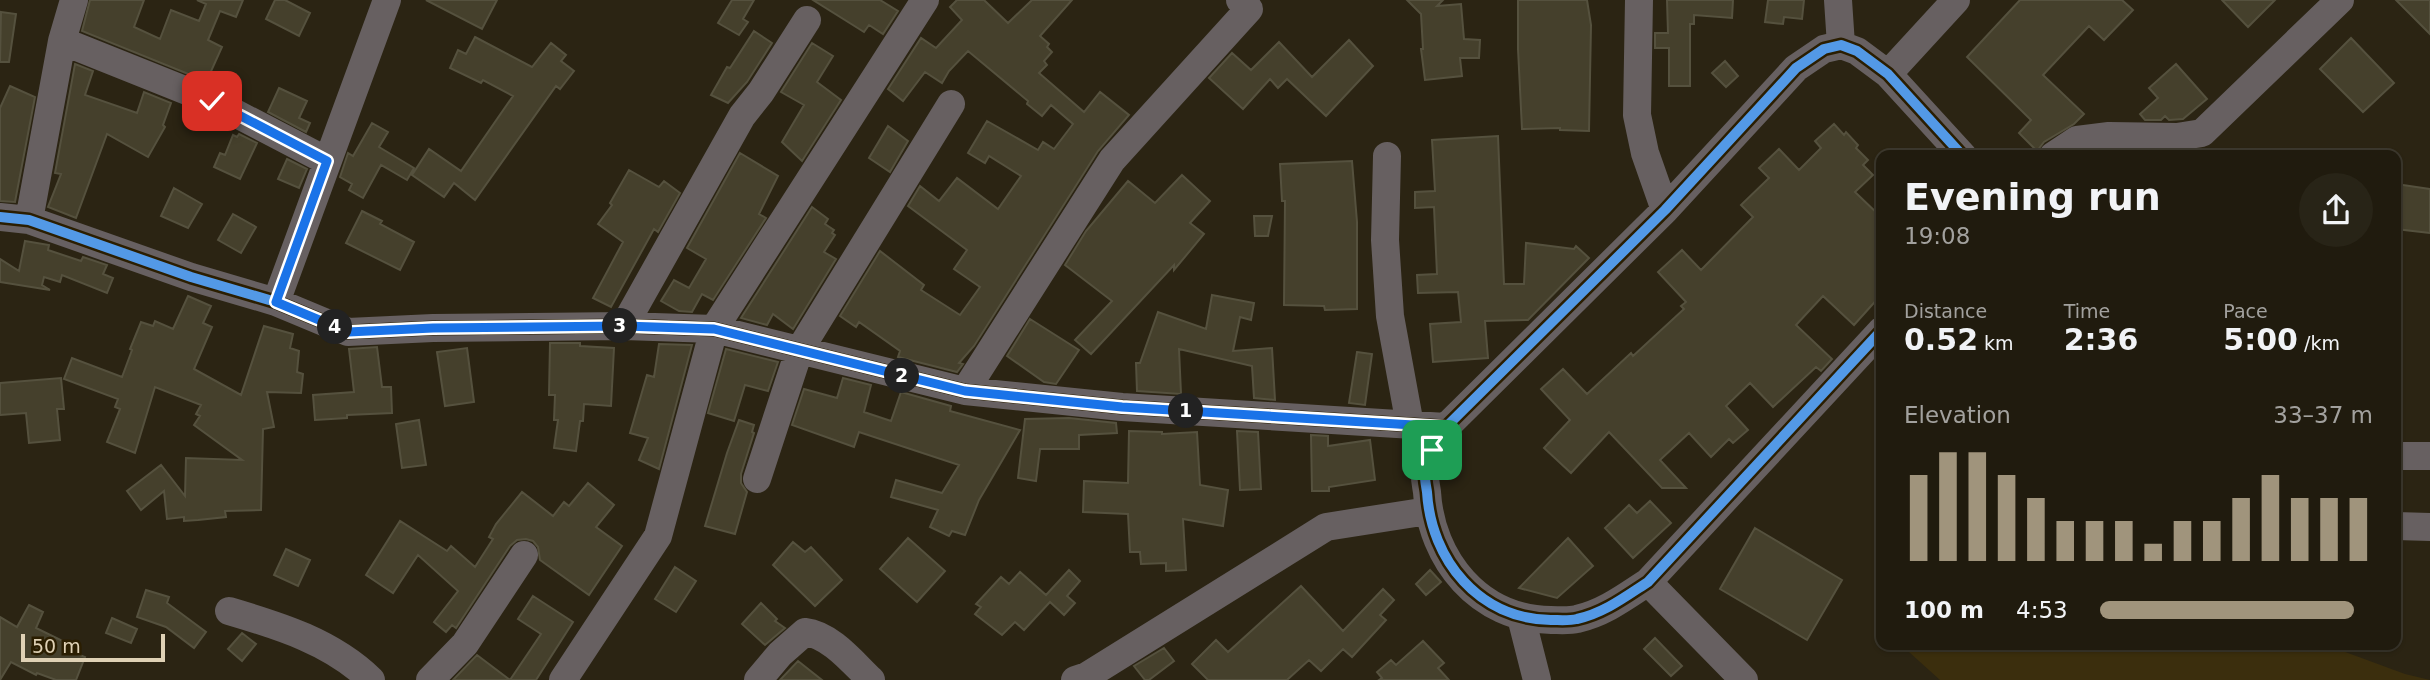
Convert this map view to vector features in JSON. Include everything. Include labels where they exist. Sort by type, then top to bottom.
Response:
[{"type":"street","points":[[29,220],[62,41],[74,0]]},
{"type":"street","points":[[276,302],[387,0]]},
{"type":"street","points":[[563,680],[658,536],[714,329],[925,0]]},
{"type":"street","points":[[965,391],[1112,160],[1250,9],[1240,0]]},
{"type":"street","points":[[1639,0],[1637,115],[1644,153],[1665,210]]},
{"type":"street","points":[[1838,0],[1841,45]]},
{"type":"street","points":[[1888,74],[1956,0]]},
{"type":"street","points":[[2062,150],[2077,140],[2109,136],[2177,136],[2202,133],[2340,0]]},
{"type":"street","points":[[624,326],[742,116],[761,92],[807,20]]},
{"type":"street","points":[[62,41],[212,101],[327,161]]},
{"type":"street","points":[[1876,336],[1648,582],[1606,610],[1575,620],[1530,620],[1521,617],[1498,609],[1464,583],[1443,554],[1428,511],[1425,470],[1432,450],[1446,427],[1665,210],[1796,68],[1824,49],[1841,45],[1857,51],[1888,74],[1958,150]]},
{"type":"street","points":[[757,479],[799,351],[951,104]]},
{"type":"street","points":[[1387,156],[1385,240],[1390,316],[1410,425]]},
{"type":"street","points":[[0,217],[29,220],[191,277],[276,302],[348,332],[433,328],[624,326],[714,329],[965,391],[1122,407],[1446,427]]},
{"type":"street","points":[[2401,457],[2428,461]]},
{"type":"street","points":[[1084,679],[1326,527],[1428,511]]},
{"type":"street","points":[[430,680],[466,644],[524,555]]},
{"type":"street","points":[[1648,582],[1744,680]]},
{"type":"street","points":[[229,611],[288,628],[353,662],[371,680]]},
{"type":"street","points":[[1521,617],[1537,680]]},
{"type":"street","points":[[758,680],[780,654],[805,632],[816,633],[841,651],[871,680]]},
{"type":"shaded area","points":[[2340,650],[2405,674],[2430,680],[1940,680],[1909,652]]},
{"type":"building","points":[[90,0],[144,0],[134,27],[160,39],[171,10],[199,21],[206,4],[197,0],[243,0],[236,17],[220,11],[208,40],[222,47],[208,78],[203,80],[82,31]]},
{"type":"building","points":[[275,0],[285,0],[310,13],[299,36],[266,19]]},
{"type":"building","points":[[426,0],[497,0],[482,29]]},
{"type":"building","points":[[732,0],[754,0],[743,19],[748,22],[739,35],[718,23]]},
{"type":"building","points":[[813,0],[880,0],[898,11],[883,34],[869,25],[864,32]]},
{"type":"building","points":[[957,0],[984,0],[1008,23],[1032,0],[1072,0],[1040,36],[1049,44],[1047,47],[1052,52],[1044,61],[1047,65],[1039,73],[1084,112],[1100,92],[1129,115],[1098,151],[974,346],[959,363],[963,364],[957,372],[898,357],[900,351],[859,322],[856,327],[840,316],[880,251],[924,285],[921,290],[960,315],[980,287],[954,269],[967,250],[908,206],[920,186],[939,201],[957,178],[998,209],[1021,176],[989,156],[985,163],[968,153],[987,121],[1038,150],[1043,142],[1054,149],[1073,124],[1051,105],[1042,116],[968,51],[949,71],[942,83],[925,72],[903,101],[888,89],[921,38],[936,48],[962,20],[950,7]]},
{"type":"building","points":[[1407,0],[1443,0],[1437,6],[1461,4],[1464,39],[1480,40],[1479,58],[1460,58],[1462,76],[1425,80],[1421,49],[1421,14]]},
{"type":"building","points":[[1518,0],[1587,0],[1591,25],[1589,131],[1560,128],[1522,129]]},
{"type":"building","points":[[1667,0],[1733,0],[1732,18],[1694,15],[1694,24],[1690,24],[1690,86],[1669,86],[1669,48],[1655,48],[1655,33],[1668,33]]},
{"type":"building","points":[[1768,0],[1804,0],[1802,19],[1784,17],[1783,24],[1765,22]]},
{"type":"building","points":[[2020,0],[2122,0],[2133,10],[2104,40],[2089,26],[2043,75],[2084,114],[2074,124],[2044,142],[2038,150],[2019,133],[2031,120],[1967,57]]},
{"type":"building","points":[[2222,0],[2275,0],[2248,27]]},
{"type":"building","points":[[2396,0],[2430,0],[2430,34]]},
{"type":"building","points":[[1,12],[16,14],[9,62],[0,62]]},
{"type":"building","points":[[754,31],[772,43],[747,82],[728,103],[711,95],[727,67],[730,68]]},
{"type":"building","points":[[475,37],[532,67],[551,43],[566,55],[561,61],[574,71],[560,89],[556,86],[475,200],[454,183],[444,197],[412,175],[429,149],[461,171],[513,96],[483,80],[481,83],[450,68],[458,50],[466,54]]},
{"type":"building","points":[[2351,38],[2394,83],[2363,112],[2320,69]]},
{"type":"building","points":[[1349,40],[1373,66],[1326,116],[1287,79],[1278,88],[1270,79],[1243,109],[1209,78],[1232,53],[1251,70],[1279,42],[1312,77]]},
{"type":"building","points":[[812,43],[833,56],[817,82],[841,100],[802,161],[782,142],[804,105],[781,92]]},
{"type":"building","points":[[1725,61],[1738,76],[1726,87],[1712,73]]},
{"type":"building","points":[[75,64],[93,71],[85,95],[137,113],[144,92],[171,103],[163,125],[165,127],[148,157],[107,134],[76,218],[48,207],[61,174],[55,173]]},
{"type":"building","points":[[2176,64],[2207,99],[2183,119],[2169,120],[2165,116],[2161,120],[2145,120],[2140,114],[2158,98],[2149,88]]},
{"type":"building","points":[[10,86],[35,97],[15,202],[0,201],[0,108]]},
{"type":"building","points":[[279,88],[307,101],[299,118],[310,123],[306,132],[268,112]]},
{"type":"building","points":[[372,123],[388,132],[379,147],[414,168],[407,180],[381,165],[363,198],[349,190],[352,184],[340,177],[348,153],[353,156]]},
{"type":"building","points":[[1834,124],[1844,135],[1846,132],[1868,160],[1863,165],[1873,175],[1855,192],[1876,212],[1876,301],[1854,325],[1823,296],[1796,325],[1832,359],[1821,371],[1816,367],[1773,407],[1750,383],[1726,406],[1748,430],[1733,443],[1729,439],[1711,457],[1689,433],[1660,460],[1686,488],[1662,488],[1609,432],[1571,473],[1544,448],[1570,420],[1541,389],[1563,369],[1587,394],[1631,353],[1633,356],[1684,309],[1681,306],[1686,302],[1658,272],[1682,250],[1701,270],[1753,217],[1741,205],[1769,178],[1759,168],[1779,149],[1799,170],[1821,148],[1815,141]]},
{"type":"building","points":[[888,126],[908,141],[890,172],[869,158]]},
{"type":"building","points":[[239,134],[257,143],[240,179],[214,167],[220,153],[225,155],[233,135],[237,137]]},
{"type":"building","points":[[1498,136],[1504,284],[1524,284],[1526,243],[1574,249],[1576,246],[1589,258],[1528,320],[1485,321],[1488,358],[1433,362],[1430,324],[1461,322],[1458,292],[1418,293],[1417,275],[1437,274],[1434,207],[1415,208],[1415,192],[1435,191],[1432,140]]},
{"type":"building","points":[[740,153],[778,176],[759,214],[766,218],[713,300],[702,294],[692,312],[679,311],[661,301],[674,280],[689,288],[706,259],[687,248]]},
{"type":"building","points":[[287,159],[307,169],[299,188],[278,179]]},
{"type":"building","points":[[1352,161],[1357,222],[1357,309],[1325,310],[1324,306],[1284,305],[1285,201],[1282,201],[1280,164]]},
{"type":"building","points":[[629,170],[659,187],[664,181],[680,193],[658,232],[654,229],[611,307],[593,298],[623,242],[598,224],[612,205],[610,203]]},
{"type":"building","points":[[1182,175],[1210,201],[1190,223],[1204,234],[1174,270],[1174,265],[1091,354],[1075,340],[1112,301],[1065,265],[1086,231],[1128,181],[1155,203]]},
{"type":"building","points":[[2401,185],[2430,189],[2430,233],[2401,230]]},
{"type":"building","points":[[174,188],[202,204],[188,228],[161,216]]},
{"type":"building","points":[[812,207],[828,219],[825,224],[834,230],[832,233],[835,235],[824,252],[836,259],[793,329],[773,314],[767,325],[741,318]]},
{"type":"building","points":[[362,211],[414,242],[400,270],[346,243]]},
{"type":"building","points":[[233,214],[256,227],[241,253],[218,240]]},
{"type":"building","points":[[1254,216],[1272,216],[1268,236],[1255,236]]},
{"type":"building","points":[[25,241],[49,245],[48,250],[81,261],[83,257],[107,265],[103,274],[113,278],[107,293],[62,275],[60,282],[44,277],[42,285],[50,290],[0,282],[0,259],[19,271]]},
{"type":"building","points":[[1212,295],[1254,303],[1251,320],[1240,317],[1233,351],[1272,348],[1275,400],[1254,398],[1252,366],[1179,349],[1181,394],[1137,391],[1136,363],[1140,363],[1158,312],[1206,329]]},
{"type":"building","points":[[188,296],[211,306],[203,323],[212,327],[194,369],[241,395],[264,326],[293,334],[290,348],[299,351],[297,372],[303,374],[301,393],[267,392],[274,427],[263,429],[261,510],[225,511],[226,517],[198,520],[184,521],[184,517],[167,519],[164,491],[141,510],[127,491],[161,465],[185,496],[186,458],[242,460],[194,425],[200,416],[196,414],[201,405],[155,387],[135,453],[107,442],[120,409],[115,407],[118,399],[64,379],[72,358],[122,377],[141,322],[153,326],[155,321],[173,329]]},
{"type":"building","points":[[1030,319],[1079,350],[1056,384],[1044,382],[1007,356]]},
{"type":"building","points":[[550,343],[580,343],[580,346],[614,348],[611,406],[584,404],[576,451],[554,448],[558,420],[554,420],[555,395],[549,395]]},
{"type":"building","points":[[659,344],[692,345],[659,469],[639,460],[648,438],[630,433],[647,375],[654,377]]},
{"type":"building","points":[[377,347],[382,387],[391,387],[392,413],[315,420],[313,395],[354,392],[349,349]]},
{"type":"building","points":[[467,348],[474,402],[445,406],[437,352]]},
{"type":"building","points":[[726,349],[778,362],[768,391],[745,385],[734,421],[708,413]]},
{"type":"building","points":[[1357,352],[1372,354],[1365,405],[1349,403]]},
{"type":"building","points":[[61,378],[64,409],[57,409],[60,440],[29,443],[26,413],[0,415],[0,383]]},
{"type":"building","points":[[843,378],[871,385],[864,412],[891,421],[901,392],[951,406],[950,411],[1020,430],[979,500],[965,535],[952,531],[949,536],[930,527],[938,510],[891,497],[896,480],[942,493],[959,465],[859,432],[854,447],[792,425],[804,389],[837,398]]},
{"type":"building","points":[[1069,418],[1116,423],[1117,433],[1079,435],[1079,449],[1040,449],[1036,481],[1018,478],[1025,419]]},
{"type":"building","points":[[419,420],[426,465],[402,468],[396,424]]},
{"type":"building","points":[[739,420],[754,425],[754,433],[741,474],[741,483],[747,492],[735,534],[705,526]]},
{"type":"building","points":[[1129,431],[1162,434],[1197,432],[1200,485],[1228,490],[1223,526],[1183,519],[1186,570],[1166,571],[1166,563],[1141,564],[1140,552],[1130,552],[1128,514],[1083,512],[1084,481],[1128,483]]},
{"type":"building","points":[[1237,431],[1258,432],[1261,489],[1240,490]]},
{"type":"building","points":[[1311,435],[1328,436],[1328,446],[1370,440],[1375,480],[1329,487],[1329,491],[1312,491]]},
{"type":"building","points":[[588,483],[614,505],[596,527],[622,546],[589,595],[540,560],[538,547],[533,541],[526,539],[517,540],[510,546],[456,628],[452,625],[446,632],[434,622],[458,591],[418,555],[393,593],[366,575],[400,521],[447,551],[451,546],[475,567],[493,539],[489,537],[496,524],[522,492],[553,516],[564,502],[569,506]]},
{"type":"building","points":[[1650,501],[1671,523],[1633,558],[1605,528],[1629,505],[1637,513]]},
{"type":"building","points":[[1755,528],[1842,580],[1807,640],[1720,589]]},
{"type":"building","points":[[908,538],[945,571],[917,602],[880,569]]},
{"type":"building","points":[[1568,538],[1593,566],[1557,598],[1519,588]]},
{"type":"building","points":[[793,542],[805,552],[811,547],[842,580],[815,606],[773,565]]},
{"type":"building","points":[[286,549],[310,560],[298,586],[274,575]]},
{"type":"building","points":[[675,567],[696,581],[676,612],[655,599]]},
{"type":"building","points":[[1069,570],[1080,581],[1067,596],[1075,603],[1064,615],[1050,602],[1024,630],[1015,622],[1002,635],[975,614],[981,607],[976,604],[1001,577],[1009,584],[1020,572],[1046,595]]},
{"type":"building","points":[[1430,570],[1441,582],[1426,595],[1416,584]]},
{"type":"building","points":[[1301,586],[1343,631],[1383,589],[1394,600],[1380,615],[1386,620],[1352,657],[1343,649],[1321,671],[1309,660],[1287,680],[1208,680],[1192,664],[1216,640],[1228,652]]},
{"type":"building","points":[[146,590],[169,597],[167,603],[206,632],[194,648],[166,627],[137,617]]},
{"type":"building","points":[[533,596],[573,622],[536,680],[510,680],[541,634],[518,619]]},
{"type":"building","points":[[761,603],[777,619],[775,621],[785,628],[765,645],[742,624]]},
{"type":"building","points":[[29,605],[43,612],[36,628],[79,649],[77,654],[85,657],[76,680],[56,680],[37,673],[36,675],[11,662],[0,680],[0,617],[17,627]]},
{"type":"building","points":[[112,618],[137,629],[131,643],[106,633]]},
{"type":"building","points":[[242,633],[256,644],[242,661],[228,649]]},
{"type":"building","points":[[1655,638],[1682,666],[1671,676],[1644,649]]},
{"type":"building","points":[[1423,641],[1444,663],[1438,668],[1449,680],[1379,680],[1382,678],[1377,672],[1391,660],[1396,665]]},
{"type":"building","points":[[1164,648],[1174,661],[1149,680],[1145,680],[1134,666]]},
{"type":"building","points":[[477,655],[510,680],[453,680]]},
{"type":"building","points":[[798,661],[822,680],[780,680]]},
{"type":"cycle path","points":[[1876,336],[1648,582],[1605,609],[1574,620],[1525,617],[1502,609],[1481,597],[1464,581],[1449,562],[1438,541],[1431,517],[1425,473],[1430,453],[1446,427],[1665,210],[1796,68],[1824,49],[1841,45],[1857,51],[1888,74],[1958,150]]},
{"type":"cycle path","points":[[0,217],[29,220],[191,277],[276,302],[348,332],[433,328],[624,326],[714,329],[965,391],[1122,407],[1446,427]]},
{"type":"route","points":[[212,101],[327,161],[276,302],[348,332],[433,328],[624,326],[714,329],[965,391],[1122,407],[1446,427],[1432,450]]}]
